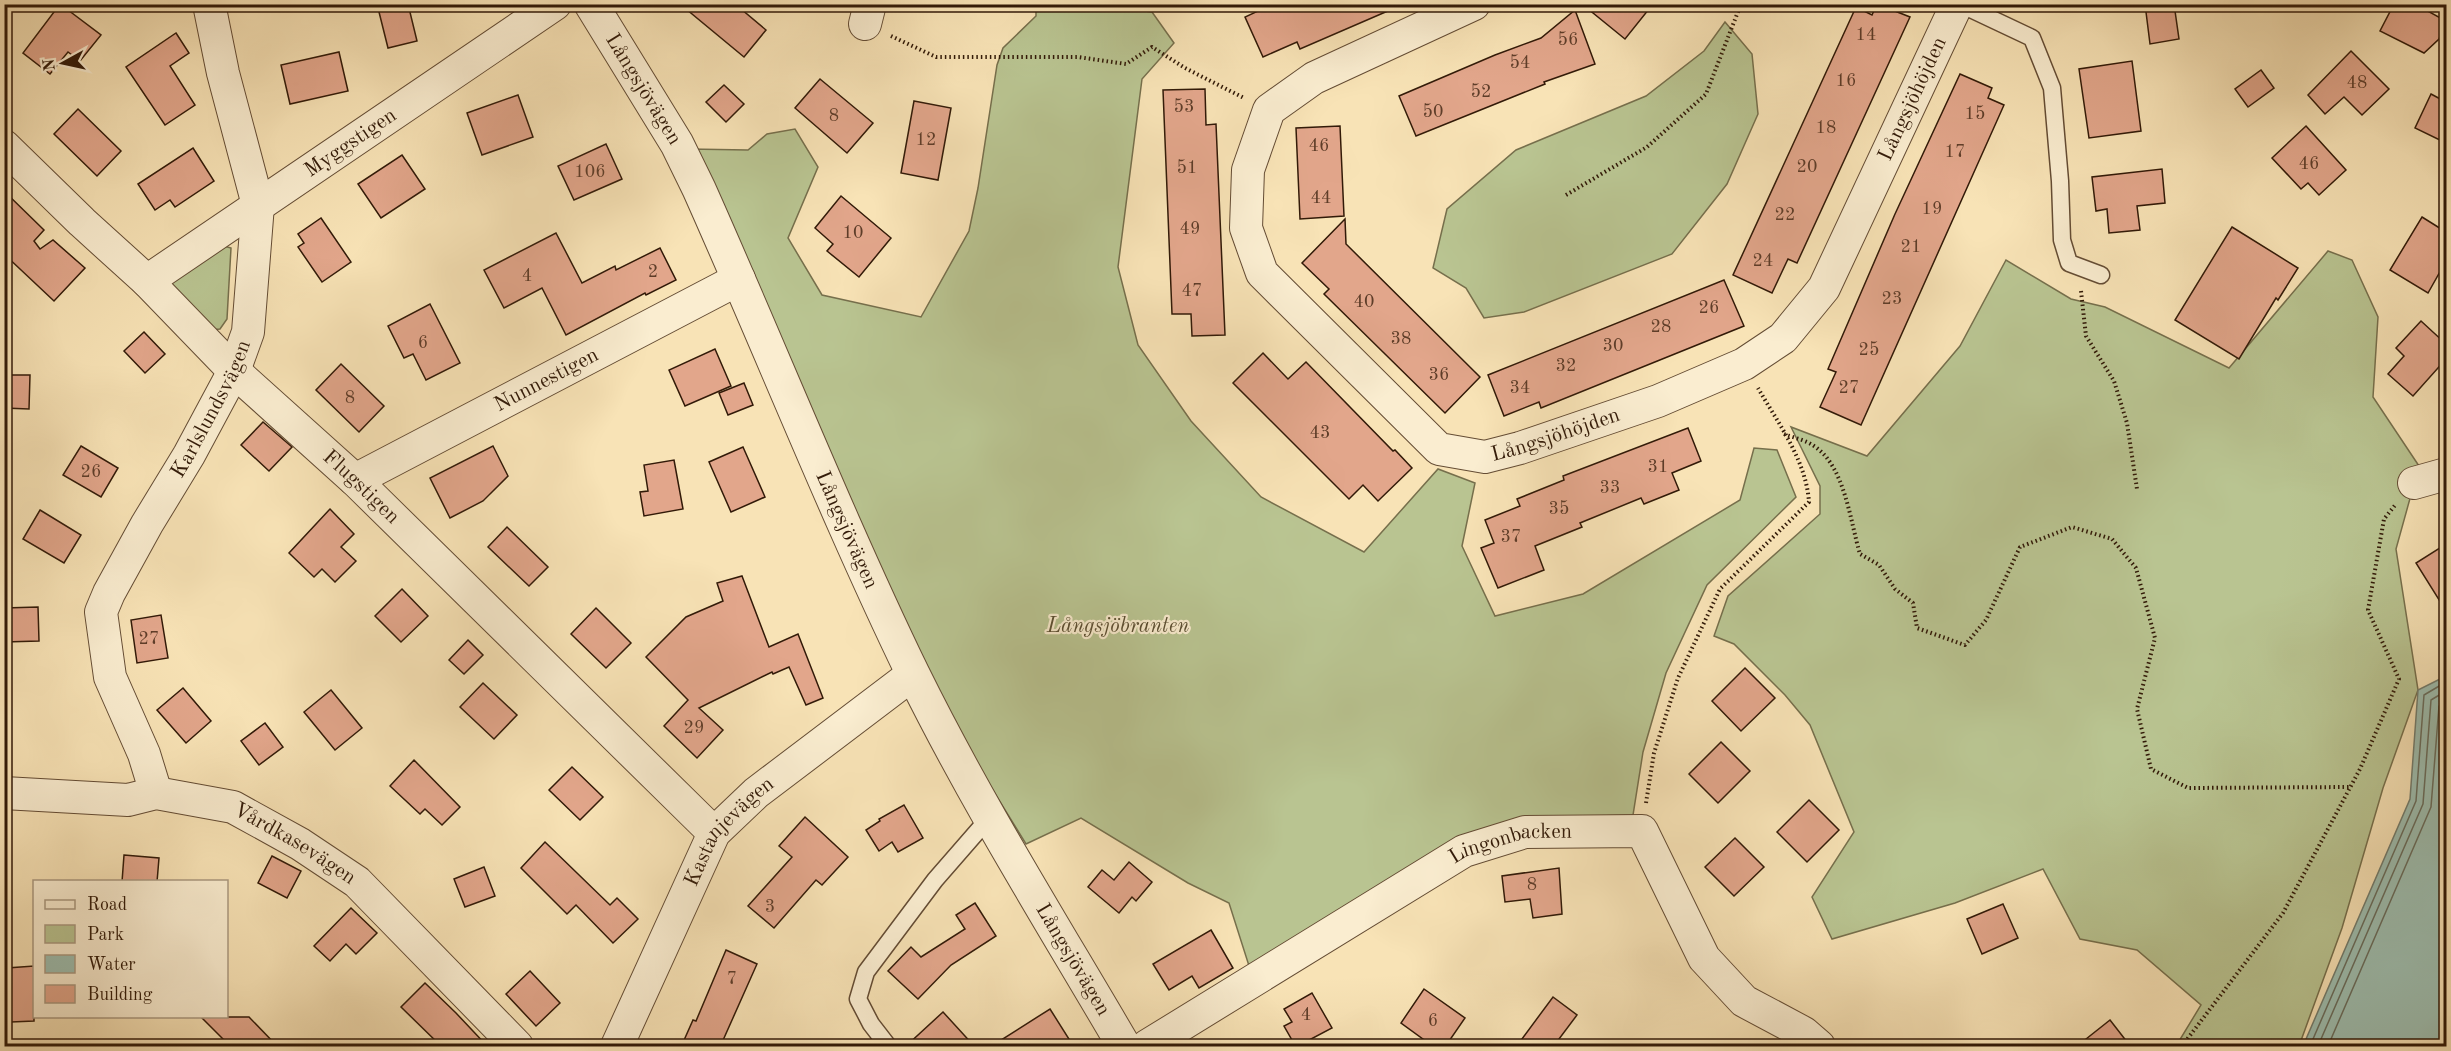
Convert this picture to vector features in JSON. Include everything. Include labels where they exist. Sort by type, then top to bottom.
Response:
[{"type":"street","name":"Karlslundsvägen","points":[[156,793],[144,754],[110,677],[101,612],[136,544],[189,455],[234,371],[248,332],[258,205],[223,74],[209,4]]},
{"type":"street","name":"Myggstigen","points":[[147,281],[555,4]]},
{"type":"street","name":"Långsjövägen","points":[[591,4],[677,144],[913,674],[989,818],[1124,1047]]},
{"type":"street","points":[[1269,110],[1314,78],[1474,4]]},
{"type":"street","name":"Långsjöhöjden","points":[[1269,110],[1248,170],[1246,228],[1262,273],[1439,449],[1485,457],[1520,448],[1658,401],[1744,364],[1783,338],[1824,288],[1959,4]]},
{"type":"street","name":"Flugstigen","points":[[4,146],[147,281],[234,371],[355,480],[714,833]]},
{"type":"street","name":"Nunnestigen","points":[[355,480],[739,279]]},
{"type":"street","points":[[2414,483],[2446,474]]},
{"type":"street","name":"Kastanjevägen","points":[[616,1047],[714,833],[756,794],[913,674]]},
{"type":"street","name":"Vårdkasevägen","points":[[4,793],[128,800],[156,793],[232,807],[300,844],[357,882],[517,1047]]},
{"type":"street","points":[[1642,831],[1704,957],[1744,1001],[1804,1033],[1819,1047]]},
{"type":"street","name":"Lingonbacken","points":[[1147,1047],[1464,851],[1526,832],[1642,831]]},
{"type":"lane","name":"Långsjöhöjden","points":[[1959,4],[2032,38],[2052,88],[2061,181],[2062,240],[2069,263],[2101,275]]},
{"type":"lane","points":[[888,1047],[871,1024],[858,999],[867,972],[935,880],[989,818]]},
{"type":"path","points":[[1566,195],[1647,147],[1706,94],[1741,4]]},
{"type":"path","points":[[868,14],[936,57],[1078,57],[1126,64],[1152,47],[1185,68],[1269,110]]},
{"type":"path","points":[[2082,268],[2082,313],[2086,336],[2114,381],[2127,423],[2137,489]]},
{"type":"path","points":[[1642,831],[1654,753],[1678,678],[1720,589],[1809,502],[1807,483],[1784,434],[1744,364]]},
{"type":"path","points":[[1784,434],[1814,446],[1829,459],[1843,489],[1860,554],[1879,565],[1895,589],[1913,603],[1917,627],[1965,645],[1986,620],[2020,547],[2072,527],[2112,539],[2136,568],[2155,638],[2137,709],[2151,769],[2188,788],[2350,786]]},
{"type":"path","points":[[2182,1047],[2283,913],[2360,769],[2399,679],[2368,610],[2384,519],[2414,483]]},
{"type":"green space","name":"Långsjöbranten","points":[[1036,5],[1116,5],[1152,12],[1174,43],[1142,79],[1118,267],[1138,345],[1191,421],[1261,497],[1364,552],[1438,469],[1475,483],[1462,546],[1495,616],[1583,594],[1740,500],[1754,448],[1777,450],[1796,497],[1707,585],[1666,673],[1643,752],[1633,815],[1524,818],[1250,969],[1229,903],[1188,883],[1081,818],[1026,844],[920,672],[689,149],[748,150],[767,134],[795,129],[818,167],[788,238],[822,295],[921,317],[969,231],[997,65],[1003,48],[1036,16]]},
{"type":"green space","points":[[1725,22],[1752,54],[1758,114],[1727,184],[1672,254],[1524,312],[1484,318],[1466,288],[1433,268],[1447,209],[1516,150],[1646,96],[1704,51]]},
{"type":"green space","points":[[217,244],[231,248],[227,319],[220,329],[210,330],[171,287],[173,274]]},
{"type":"green space","points":[[2328,251],[2352,260],[2378,317],[2373,397],[2419,466],[2396,549],[2418,690],[2383,788],[2342,928],[2299,1046],[2176,1046],[2201,1005],[2137,950],[2080,939],[2043,869],[1955,903],[1832,939],[1812,897],[1854,832],[1810,725],[1785,695],[1734,644],[1714,636],[1728,596],[1820,514],[1820,486],[1791,427],[1867,456],[1960,346],[2006,260],[2071,299],[2105,307],[2229,368]]},
{"type":"water","points":[[2446,676],[2446,1046],[2303,1046],[2410,799],[2418,690]]},
{"type":"building","points":[[60,4],[101,35],[80,61],[68,52],[50,74],[23,53]]},
{"type":"building","points":[[377,4],[408,4],[417,41],[388,48]]},
{"type":"building","points":[[680,4],[735,4],[766,30],[744,57]]},
{"type":"building","points":[[1273,4],[1404,4],[1300,49],[1297,42],[1263,57],[1245,17]]},
{"type":"building","points":[[1582,4],[1653,4],[1625,39]]},
{"type":"building","points":[[1877,4],[1910,17],[1797,263],[1788,259],[1772,293],[1733,275],[1856,7],[1872,15]]},
{"type":"building","points":[[2145,4],[2174,4],[2179,39],[2150,44]]},
{"type":"building","points":[[2394,4],[2415,4],[2446,21],[2439,39],[2424,53],[2380,31]]},
{"type":"building","points":[[1575,10],[1595,64],[1544,82],[1545,84],[1416,136],[1399,96],[1541,38]]},
{"type":"building","points":[[176,33],[189,53],[170,66],[195,105],[165,125],[126,67]]},
{"type":"building","points":[[2351,51],[2389,89],[2362,115],[2344,97],[2325,114],[2308,95]]},
{"type":"building","points":[[339,52],[348,91],[290,104],[281,65]]},
{"type":"building","points":[[2132,61],[2141,131],[2089,138],[2079,69]]},
{"type":"building","points":[[2261,70],[2274,88],[2248,107],[2235,89]]},
{"type":"building","points":[[1960,74],[1992,88],[1988,98],[2004,105],[1861,425],[1820,407],[1836,372],[1828,369],[1895,214]]},
{"type":"building","points":[[820,79],[873,123],[847,153],[795,108]]},
{"type":"building","points":[[724,85],[744,104],[726,122],[706,102]]},
{"type":"building","points":[[1205,89],[1206,125],[1216,124],[1225,335],[1192,336],[1191,314],[1172,314],[1163,90]]},
{"type":"building","points":[[2431,94],[2446,102],[2446,143],[2415,128]]},
{"type":"building","points":[[518,95],[533,137],[482,155],[467,113]]},
{"type":"building","points":[[914,101],[951,108],[938,180],[901,173]]},
{"type":"building","points":[[78,109],[121,151],[97,176],[54,134]]},
{"type":"building","points":[[1340,126],[1344,216],[1300,219],[1296,128]]},
{"type":"building","points":[[2306,126],[2346,170],[2319,195],[2308,183],[2301,189],[2272,158]]},
{"type":"building","points":[[606,144],[622,179],[574,200],[558,166]]},
{"type":"building","points":[[193,148],[214,181],[175,207],[170,200],[155,210],[138,184]]},
{"type":"building","points":[[402,155],[425,189],[381,218],[358,184]]},
{"type":"building","points":[[2162,169],[2165,203],[2137,206],[2140,230],[2109,233],[2107,209],[2096,211],[2092,177]]},
{"type":"building","points":[[4,191],[44,230],[34,241],[40,249],[53,240],[85,268],[54,301],[4,254]]},
{"type":"building","points":[[841,196],[891,238],[859,277],[827,251],[833,244],[815,228]]},
{"type":"building","points":[[2422,217],[2446,232],[2446,261],[2428,293],[2390,270]]},
{"type":"building","points":[[321,218],[351,262],[322,282],[298,247],[304,243],[298,234]]},
{"type":"building","points":[[1345,219],[1346,244],[1480,377],[1445,413],[1324,294],[1329,289],[1302,263]]},
{"type":"building","points":[[2232,227],[2298,268],[2278,300],[2276,298],[2239,359],[2175,320]]},
{"type":"building","points":[[556,233],[582,283],[615,266],[616,270],[660,248],[676,280],[646,295],[645,293],[566,335],[542,288],[504,308],[484,270]]},
{"type":"building","points":[[1724,280],[1744,326],[1541,408],[1539,402],[1504,416],[1488,375]]},
{"type":"building","points":[[430,304],[460,363],[426,380],[413,354],[404,358],[388,326]]},
{"type":"building","points":[[2421,321],[2446,344],[2446,359],[2413,396],[2388,374],[2404,356],[2396,348]]},
{"type":"building","points":[[144,332],[165,354],[145,373],[124,351]]},
{"type":"building","points":[[715,349],[731,386],[685,406],[669,370]]},
{"type":"building","points":[[1263,353],[1288,379],[1306,362],[1412,468],[1378,501],[1363,485],[1349,499],[1233,383]]},
{"type":"building","points":[[341,364],[384,406],[359,432],[316,390]]},
{"type":"building","points":[[4,375],[30,375],[29,409],[4,408]]},
{"type":"building","points":[[744,383],[753,405],[728,415],[719,393]]},
{"type":"building","points":[[263,422],[292,447],[269,471],[241,445]]},
{"type":"building","points":[[1688,428],[1701,461],[1672,473],[1679,490],[1644,504],[1641,498],[1580,523],[1582,527],[1535,546],[1544,570],[1498,588],[1481,548],[1494,543],[1485,520],[1520,506],[1517,499],[1564,480],[1563,476]]},
{"type":"building","points":[[81,446],[118,468],[101,497],[63,475]]},
{"type":"building","points":[[493,446],[508,476],[483,501],[450,518],[430,478]]},
{"type":"building","points":[[743,447],[765,497],[731,512],[709,462]]},
{"type":"building","points":[[674,460],[683,509],[644,516],[640,492],[648,491],[644,465]]},
{"type":"building","points":[[330,509],[354,534],[341,547],[356,561],[335,582],[322,569],[314,577],[289,553]]},
{"type":"building","points":[[40,510],[81,535],[64,563],[23,539]]},
{"type":"building","points":[[507,527],[548,567],[529,586],[488,547]]},
{"type":"building","points":[[2446,544],[2446,611],[2416,563]]},
{"type":"building","points":[[742,576],[769,647],[798,634],[823,698],[806,705],[789,667],[773,674],[772,672],[699,708],[723,730],[697,758],[664,726],[688,700],[646,657],[686,617],[723,601],[717,583]]},
{"type":"building","points":[[402,589],[428,616],[401,642],[375,616]]},
{"type":"building","points":[[38,607],[39,641],[4,642],[4,608]]},
{"type":"building","points":[[596,608],[631,643],[606,668],[571,634]]},
{"type":"building","points":[[161,615],[168,658],[137,663],[131,620]]},
{"type":"building","points":[[468,640],[483,655],[464,674],[449,660]]},
{"type":"building","points":[[1745,668],[1775,698],[1741,731],[1712,701]]},
{"type":"building","points":[[483,683],[517,715],[494,739],[460,707]]},
{"type":"building","points":[[183,688],[211,721],[186,743],[157,710]]},
{"type":"building","points":[[331,690],[362,728],[335,750],[304,712]]},
{"type":"building","points":[[265,723],[283,747],[259,765],[241,741]]},
{"type":"building","points":[[1721,742],[1750,771],[1718,803],[1689,774]]},
{"type":"building","points":[[414,760],[460,807],[442,825],[425,809],[420,814],[390,786]]},
{"type":"building","points":[[572,767],[603,797],[580,820],[549,790]]},
{"type":"building","points":[[1809,800],[1839,830],[1807,862],[1777,832]]},
{"type":"building","points":[[904,805],[923,838],[898,852],[892,842],[879,851],[866,830],[880,821],[879,819]]},
{"type":"building","points":[[805,817],[848,857],[822,885],[816,880],[774,928],[748,906],[792,857],[779,846]]},
{"type":"building","points":[[1735,838],[1764,867],[1734,896],[1705,867]]},
{"type":"building","points":[[545,842],[610,905],[617,898],[638,919],[613,943],[576,905],[567,914],[521,868]]},
{"type":"building","points":[[124,855],[159,858],[157,880],[122,880]]},
{"type":"building","points":[[272,856],[301,871],[287,898],[258,883]]},
{"type":"building","points":[[1129,862],[1152,882],[1136,901],[1132,897],[1119,913],[1088,887],[1102,870],[1114,880]]},
{"type":"building","points":[[484,867],[495,896],[465,907],[454,879]]},
{"type":"building","points":[[1559,868],[1562,914],[1533,918],[1530,899],[1505,902],[1502,876]]},
{"type":"building","points":[[975,903],[996,936],[951,965],[918,999],[888,971],[911,947],[921,957],[965,929],[956,915]]},
{"type":"building","points":[[2003,904],[2018,938],[1982,954],[1967,919]]},
{"type":"building","points":[[351,908],[377,933],[356,954],[346,944],[330,961],[314,946]]},
{"type":"building","points":[[1211,930],[1233,968],[1199,988],[1192,976],[1169,990],[1153,964]]},
{"type":"building","points":[[726,950],[757,964],[720,1047],[681,1047],[693,1020],[696,1021]]},
{"type":"building","points":[[33,966],[34,1021],[11,1022],[7,968]]},
{"type":"building","points":[[530,971],[560,1003],[536,1026],[506,994]]},
{"type":"building","points":[[425,983],[488,1047],[442,1047],[401,1007]]},
{"type":"building","points":[[1424,989],[1465,1018],[1445,1047],[1434,1047],[1401,1023]]},
{"type":"building","points":[[1312,993],[1332,1028],[1296,1047],[1284,1026],[1292,1022],[1284,1009]]},
{"type":"building","points":[[1553,997],[1577,1015],[1553,1047],[1516,1047]]},
{"type":"building","points":[[1050,1009],[1074,1047],[990,1047]]},
{"type":"building","points":[[943,1012],[975,1047],[905,1047]]},
{"type":"building","points":[[249,1017],[278,1047],[231,1047],[202,1018]]},
{"type":"building","points":[[2110,1020],[2131,1047],[2076,1047]]}]
